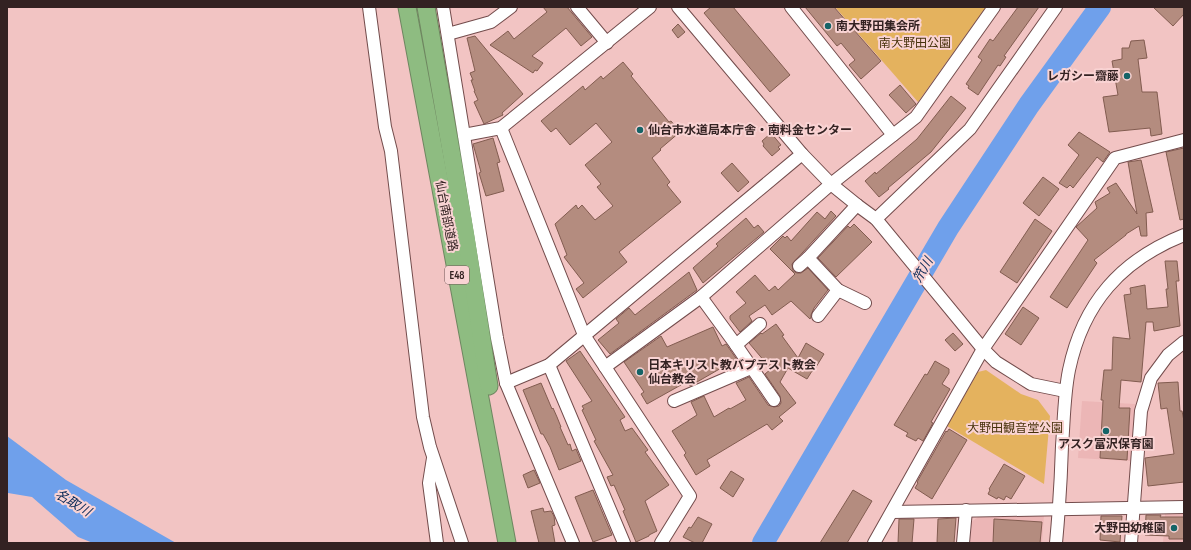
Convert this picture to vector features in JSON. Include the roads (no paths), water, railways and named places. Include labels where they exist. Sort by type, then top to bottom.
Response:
[{"type":"highway","name":"仙台南部道路","points":[[407,7],[507,543]]},
{"type":"highway","name":"仙台南部道路","points":[[426,7],[466,237],[514,543]]},
{"type":"street","points":[[369,7],[386,127],[391,151],[423,417],[430,446],[462,543]]},
{"type":"street","points":[[443,7],[497,338],[506,383],[563,515],[573,543]]},
{"type":"street","points":[[448,34],[490,22],[511,7]]},
{"type":"street","points":[[577,7],[607,43]]},
{"type":"street","points":[[464,135],[501,128],[650,7]]},
{"type":"street","points":[[678,7],[802,154],[831,184],[857,206],[876,219],[996,362],[1031,384],[1066,390]]},
{"type":"street","points":[[791,7],[893,135]]},
{"type":"street","points":[[605,367],[701,297],[831,184],[916,117],[994,7]]},
{"type":"street","points":[[876,219],[970,129],[1056,7]]},
{"type":"street","points":[[501,128],[584,335],[690,496],[661,543]]},
{"type":"street","points":[[874,543],[984,349],[1115,158],[1184,140]]},
{"type":"street","points":[[506,383],[548,365],[802,154]]},
{"type":"street","points":[[798,266],[808,258],[857,206]]},
{"type":"street","points":[[1056,543],[1066,390],[1074,349],[1091,310],[1108,286],[1130,264],[1150,250],[1184,235]]},
{"type":"street","points":[[808,258],[838,290],[865,303]]},
{"type":"street","points":[[818,316],[838,290]]},
{"type":"street","points":[[701,297],[774,400]]},
{"type":"street","points":[[736,345],[760,324]]},
{"type":"street","points":[[1131,543],[1141,411],[1151,378],[1168,356],[1184,342]]},
{"type":"street","points":[[548,365],[624,543]]},
{"type":"street","points":[[674,401],[751,368]]},
{"type":"street","points":[[434,457],[430,483],[437,543]]},
{"type":"street","points":[[892,512],[1184,507]]},
{"type":"street","points":[[963,543],[966,510]]},
{"type":"water","name":"名取川","points":[[7,436],[66,480],[176,543],[93,543],[78,537],[32,497],[7,494]]},
{"type":"waterway","name":"笊川","points":[[763,543],[948,228],[1029,105],[1100,7]]},
{"type":"place","name":"南大野田集会所","points":[[828,26]]},
{"type":"place","name":"レガシー齋藤","points":[[1127,76]]},
{"type":"place","name":"仙台市水道局本庁舎・南料金センター","points":[[640,130]]},
{"type":"place","name":"日本キリスト教バプテスト教会 仙台教会","points":[[640,372]]},
{"type":"place","name":"アスク富沢保育園","points":[[1106,431]]},
{"type":"place","name":"大野田幼稚園","points":[[1174,528]]},
{"type":"park label","name":"南大野田公園","points":[[915,43]]},
{"type":"park label","name":"大野田観音堂公園","points":[[1015,428]]}]
